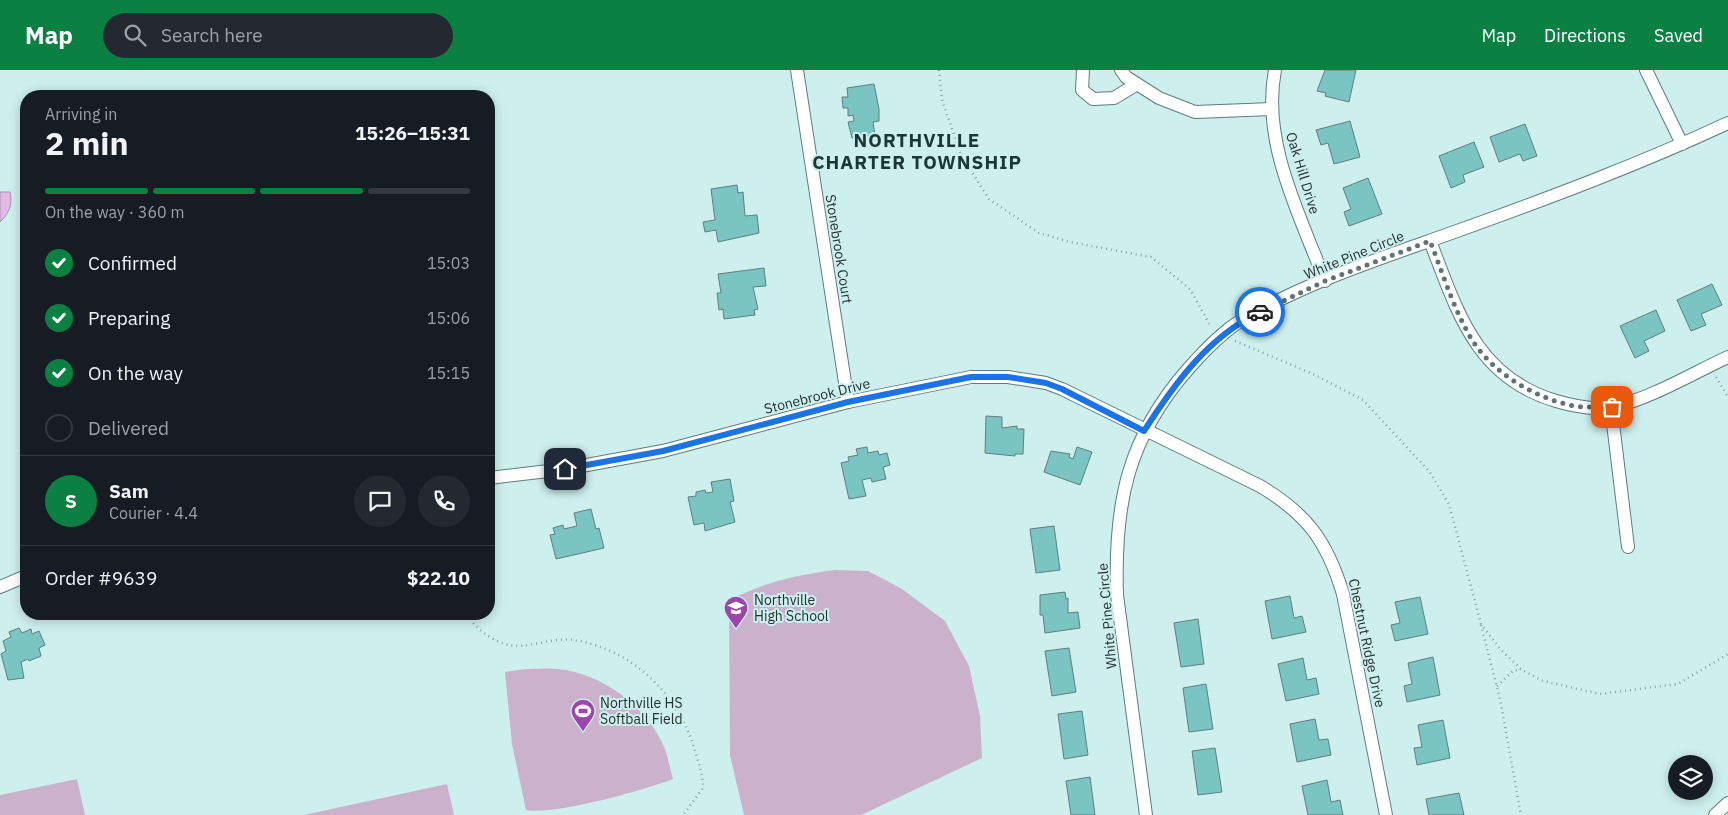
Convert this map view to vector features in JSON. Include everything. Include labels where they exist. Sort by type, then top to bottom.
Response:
[{"type":"street","name":"Stonebrook Court","points":[[797,70],[848,402]]},
{"type":"street","points":[[1083,70],[1082,90],[1093,99],[1114,98],[1138,84]]},
{"type":"street","points":[[1122,70],[1126,76],[1159,98],[1195,112],[1272,109]]},
{"type":"street","name":"Oak Hill Drive","points":[[1275,70],[1272,109],[1275,136],[1284,170],[1325,281]]},
{"type":"street","points":[[1646,70],[1682,144]]},
{"type":"street","name":"White Pine Circle","points":[[1146,815],[1117,595],[1118,520],[1126,483],[1144,431],[1174,385],[1221,335],[1242,320],[1325,281],[1600,179],[1728,122]]},
{"type":"street","points":[[1430,241],[1469,335],[1486,357],[1513,380],[1545,398],[1571,405],[1612,407],[1650,394],[1728,357]]},
{"type":"street","name":"Stonebrook Drive","points":[[495,477],[565,469],[663,451],[848,402],[971,377],[1008,377],[1046,383],[1062,389],[1144,431]]},
{"type":"street","points":[[1612,407],[1628,547]]},
{"type":"street","name":"Chestnut Ridge Drive","points":[[1144,431],[1260,486],[1285,501],[1302,516],[1326,548],[1343,594],[1386,815]]},
{"type":"street","points":[[0,587],[20,579]]},
{"type":"street","points":[[1716,815],[1728,803]]},
{"type":"path","points":[[939,70],[942,100],[961,155],[989,199],[1039,233],[1070,242],[1151,257],[1190,289],[1212,329],[1221,335],[1313,374],[1363,400],[1429,471],[1449,504],[1496,686],[1522,815]]},
{"type":"path","points":[[1710,366],[1728,397]]},
{"type":"path","points":[[472,620],[476,626],[507,645],[517,646],[561,639],[583,642],[619,655],[653,680],[666,694],[685,722],[701,771],[702,788],[683,815]]},
{"type":"path","points":[[1481,624],[1500,649],[1522,670],[1543,681],[1600,694],[1678,684],[1728,654]]},
{"type":"path","points":[[1496,686],[1514,670],[1522,670]]},
{"type":"shaded area","points":[[0,192],[10,192],[11,205],[0,222]]},
{"type":"shaded area","points":[[834,570],[868,571],[902,589],[945,621],[969,666],[980,716],[982,758],[861,815],[744,815],[730,755],[729,600],[780,581]]},
{"type":"shaded area","name":"Northville HS Softball Field","points":[[526,669],[553,669],[574,672],[590,677],[622,695],[647,719],[657,734],[665,749],[673,779],[641,790],[577,806],[540,811],[526,810],[512,744],[505,672]]},
{"type":"shaded area","points":[[77,779],[85,815],[0,815],[0,795]]},
{"type":"shaded area","points":[[447,784],[454,815],[304,815]]},
{"type":"building","points":[[1325,70],[1356,70],[1349,102],[1325,96],[1326,93],[1317,91]]},
{"type":"building","points":[[874,84],[879,109],[879,121],[873,122],[875,135],[852,138],[848,122],[854,121],[853,115],[848,116],[848,108],[843,108],[842,97],[848,97],[847,88]]},
{"type":"building","points":[[1350,121],[1360,157],[1334,164],[1328,143],[1321,145],[1316,130]]},
{"type":"building","points":[[1525,124],[1537,156],[1523,161],[1520,154],[1499,162],[1490,137]]},
{"type":"building","points":[[1474,142],[1484,167],[1463,175],[1465,182],[1451,188],[1439,156]]},
{"type":"building","points":[[1368,178],[1382,214],[1349,226],[1344,212],[1351,209],[1343,188]]},
{"type":"building","points":[[737,185],[738,193],[743,192],[745,216],[757,215],[759,233],[718,242],[716,230],[705,232],[703,222],[715,220],[711,189]]},
{"type":"building","points":[[764,268],[766,286],[753,287],[758,309],[754,310],[755,315],[724,319],[723,309],[719,310],[717,293],[721,293],[718,274]]},
{"type":"building","points":[[1712,284],[1722,305],[1701,314],[1706,325],[1691,331],[1677,300]]},
{"type":"building","points":[[1656,310],[1665,331],[1644,341],[1649,351],[1635,358],[1620,326]]},
{"type":"building","points":[[986,416],[1002,417],[1002,428],[1017,426],[1017,429],[1024,429],[1023,454],[1015,454],[1015,456],[985,453]]},
{"type":"building","points":[[867,447],[868,453],[878,451],[879,455],[887,453],[890,465],[883,467],[886,479],[872,482],[871,478],[862,480],[866,496],[849,499],[841,463],[849,461],[848,457],[858,455],[856,449]]},
{"type":"building","points":[[1077,447],[1092,452],[1080,485],[1044,472],[1051,451],[1070,454],[1069,457],[1073,459]]},
{"type":"building","points":[[730,479],[734,501],[730,502],[735,522],[705,531],[704,523],[694,525],[688,497],[696,496],[696,492],[705,490],[706,493],[713,492],[711,482]]},
{"type":"building","points":[[591,509],[596,529],[599,528],[604,548],[556,559],[550,535],[555,534],[553,528],[563,525],[564,529],[577,526],[574,513]]},
{"type":"building","points":[[1054,526],[1060,570],[1036,573],[1030,529]]},
{"type":"building","points":[[1065,592],[1066,599],[1068,598],[1068,613],[1078,612],[1080,628],[1045,633],[1043,615],[1040,615],[1040,595]]},
{"type":"building","points":[[1290,596],[1294,618],[1302,616],[1306,632],[1272,639],[1265,601]]},
{"type":"building","points":[[1420,597],[1428,634],[1395,641],[1391,625],[1400,623],[1395,602]]},
{"type":"building","points":[[1198,619],[1204,664],[1181,667],[1174,623]]},
{"type":"building","points":[[19,628],[22,633],[31,629],[32,634],[39,631],[45,645],[39,648],[41,656],[21,662],[24,678],[8,680],[1,654],[6,651],[3,641],[11,637],[9,632]]},
{"type":"building","points":[[1069,648],[1076,692],[1052,696],[1045,651]]},
{"type":"building","points":[[1433,657],[1440,695],[1407,702],[1404,686],[1412,684],[1408,663]]},
{"type":"building","points":[[1303,658],[1307,680],[1316,678],[1319,694],[1286,701],[1278,664]]},
{"type":"building","points":[[1206,684],[1213,729],[1189,732],[1183,688]]},
{"type":"building","points":[[1082,711],[1088,755],[1064,759],[1058,714]]},
{"type":"building","points":[[1315,719],[1319,740],[1328,739],[1331,755],[1297,762],[1290,724]]},
{"type":"building","points":[[1443,720],[1450,758],[1417,765],[1414,748],[1422,747],[1418,725]]},
{"type":"building","points":[[1215,748],[1222,792],[1198,795],[1192,751]]},
{"type":"building","points":[[1090,777],[1095,815],[1071,815],[1066,781]]},
{"type":"building","points":[[1327,780],[1331,802],[1340,800],[1343,815],[1308,815],[1302,786]]},
{"type":"building","points":[[1459,793],[1464,815],[1429,815],[1426,799]]},
{"type":"way so far","points":[[1260,312],[1325,281],[1430,241],[1469,335],[1486,357],[1507,376],[1545,398],[1571,405],[1612,407]]},
{"type":"place","name":"Northville High School","points":[[736,629]]},
{"type":"place","name":"Northville HS Softball Field","points":[[583,732]]},
{"type":"district","name":"NORTHVILLE CHARTER TOWNSHIP","points":[[917,151]]},
{"type":"route","points":[[565,469],[663,451],[848,402],[971,377],[1008,377],[1046,383],[1062,389],[1144,431],[1174,385],[1194,362],[1221,335],[1242,320],[1260,312]]}]
